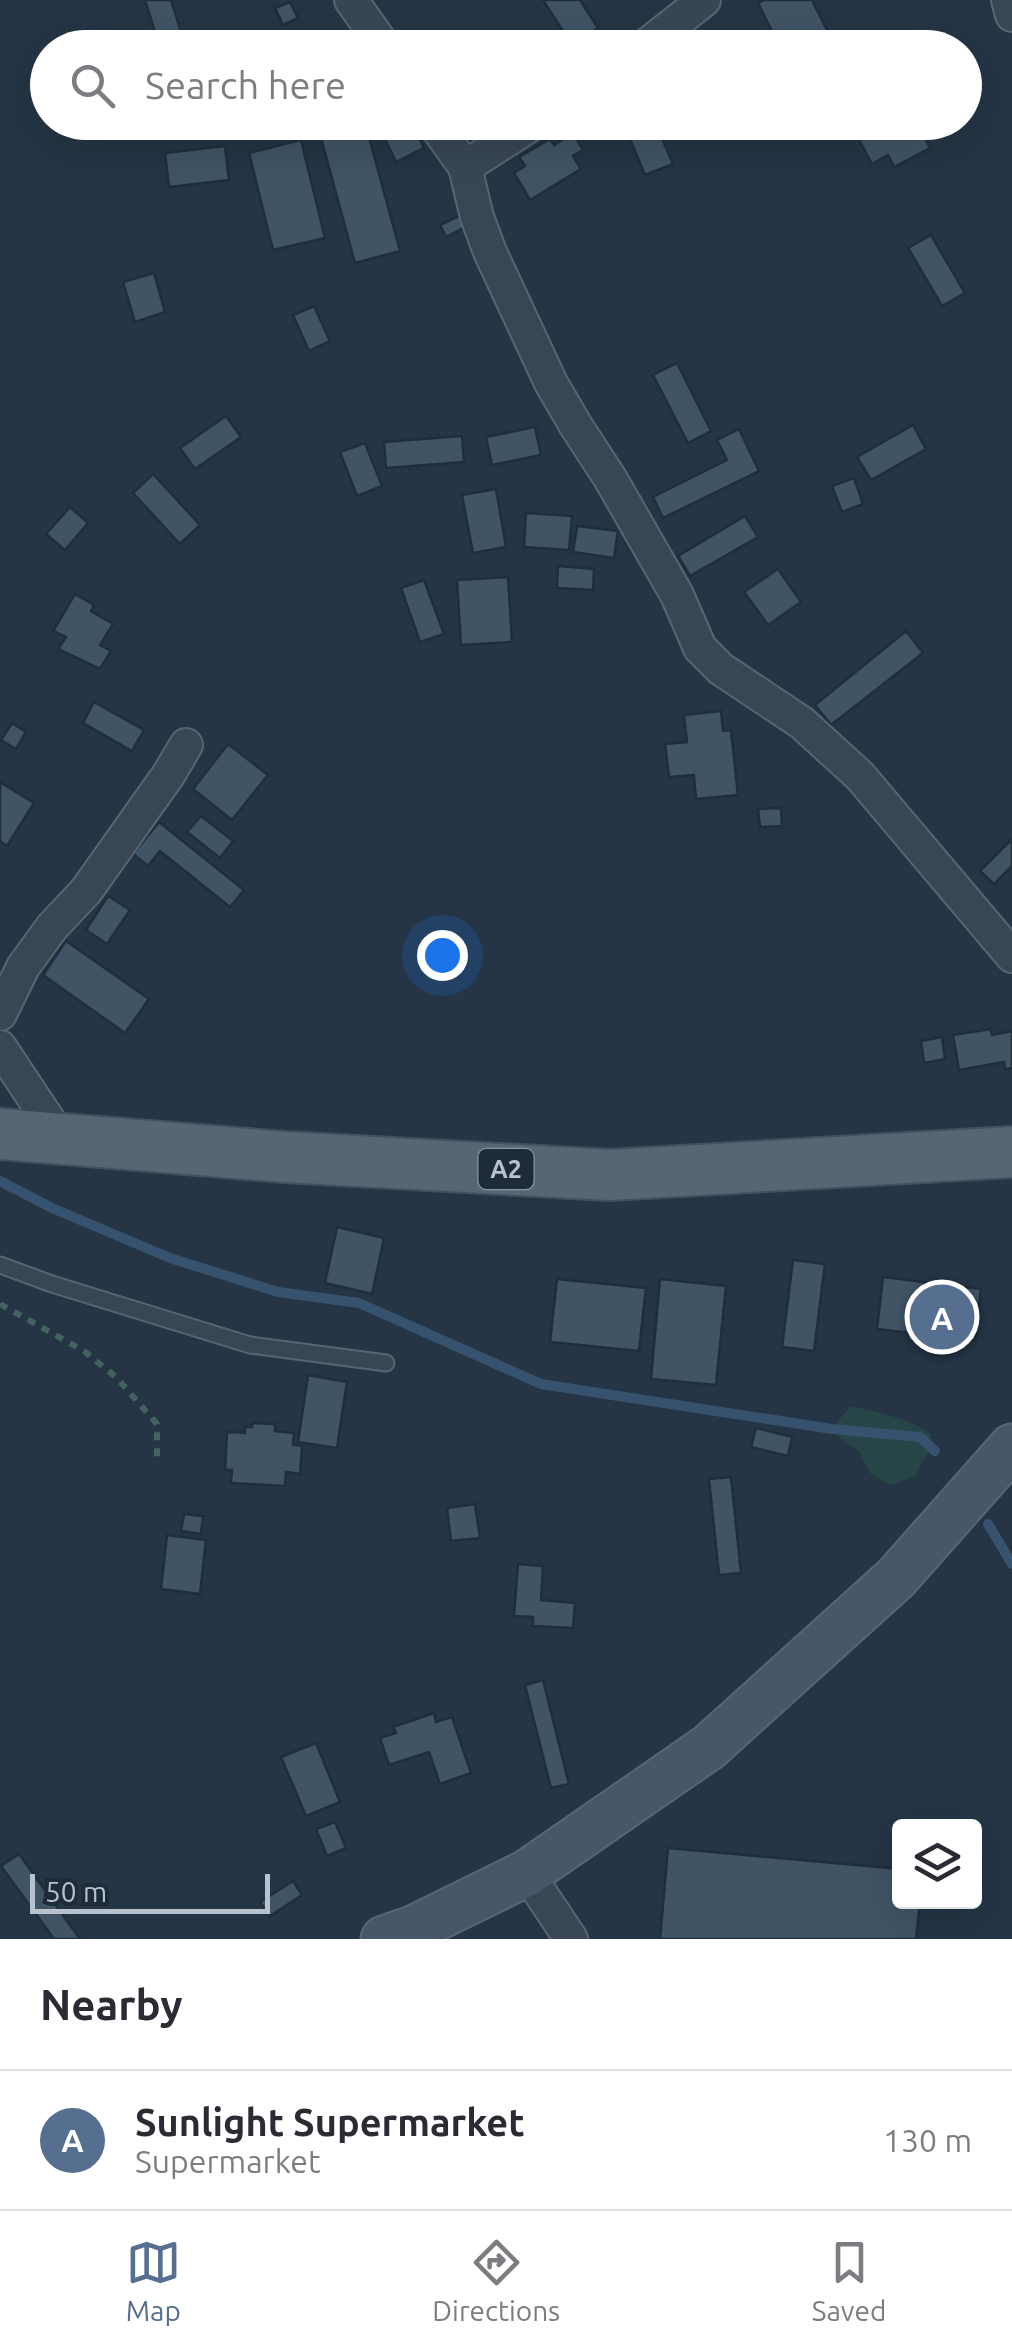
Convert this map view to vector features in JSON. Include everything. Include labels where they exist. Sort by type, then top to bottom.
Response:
[{"type":"main road","name":"A2","points":[[0,1134],[285,1157],[610,1175],[1012,1152]]},
{"type":"street","points":[[350,0],[372,30]]},
{"type":"street","points":[[665,30],[704,0]]},
{"type":"street","points":[[1008,0],[1012,15]]},
{"type":"street","points":[[446,140],[466,167],[490,252],[551,383],[678,595],[700,648],[721,669],[802,723],[860,776],[1012,956]]},
{"type":"street","points":[[466,167],[508,140]]},
{"type":"street","points":[[0,1014],[23,967],[52,927],[86,891],[186,745]]},
{"type":"street","points":[[0,1048],[62,1139]]},
{"type":"street","points":[[404,1936],[527,1873],[708,1746],[896,1578],[1012,1447]]},
{"type":"street","points":[[527,1873],[571,1939]]},
{"type":"lane","points":[[0,1264],[52,1284],[250,1344],[386,1363]]},
{"type":"path","points":[[0,1304],[84,1351],[117,1378],[157,1424],[157,1464]]},
{"type":"green space","points":[[850,1406],[903,1420],[931,1434],[932,1448],[916,1476],[891,1485],[870,1473],[859,1451],[832,1429]]},
{"type":"building","points":[[145,0],[171,0],[180,30],[154,30]]},
{"type":"building","points":[[543,0],[580,0],[598,28],[595,30],[562,30]]},
{"type":"building","points":[[812,0],[827,30],[771,30],[758,3]]},
{"type":"building","points":[[290,2],[298,18],[283,25],[275,8]]},
{"type":"building","points":[[301,140],[325,238],[273,250],[249,153]]},
{"type":"building","points":[[322,140],[370,140],[400,251],[355,263]]},
{"type":"building","points":[[386,140],[420,140],[424,148],[396,162]]},
{"type":"building","points":[[548,140],[554,145],[562,140],[577,140],[583,150],[573,156],[581,169],[530,200],[514,173],[525,166],[519,157]]},
{"type":"building","points":[[630,140],[663,140],[673,164],[645,175]]},
{"type":"building","points":[[859,140],[926,140],[930,148],[894,167],[888,155],[872,164]]},
{"type":"building","points":[[225,146],[229,180],[169,187],[165,153]]},
{"type":"building","points":[[463,214],[469,225],[446,237],[440,225]]},
{"type":"building","points":[[931,235],[965,293],[942,306],[908,248]]},
{"type":"building","points":[[154,273],[165,312],[135,322],[123,282]]},
{"type":"building","points":[[314,306],[330,341],[309,351],[293,315]]},
{"type":"building","points":[[677,363],[711,431],[688,443],[653,375]]},
{"type":"building","points":[[226,416],[241,437],[195,469],[180,448]]},
{"type":"building","points":[[913,425],[926,449],[871,480],[857,457]]},
{"type":"building","points":[[535,427],[541,455],[492,465],[486,437]]},
{"type":"building","points":[[739,429],[759,471],[663,518],[653,497],[727,460],[717,440]]},
{"type":"building","points":[[462,436],[464,462],[386,468],[384,442]]},
{"type":"building","points":[[365,443],[382,486],[357,496],[340,452]]},
{"type":"building","points":[[153,474],[200,525],[180,544],[133,493]]},
{"type":"building","points":[[854,478],[863,504],[842,512],[832,486]]},
{"type":"building","points":[[496,489],[506,547],[473,553],[462,495]]},
{"type":"building","points":[[70,507],[88,523],[65,550],[46,534]]},
{"type":"building","points":[[526,513],[572,516],[569,550],[524,547]]},
{"type":"building","points":[[745,516],[758,537],[690,576],[678,556]]},
{"type":"building","points":[[577,526],[618,531],[614,558],[573,552]]},
{"type":"building","points":[[558,566],[594,569],[593,590],[557,588]]},
{"type":"building","points":[[778,569],[801,602],[768,625],[744,592]]},
{"type":"building","points":[[508,577],[512,642],[461,645],[457,580]]},
{"type":"building","points":[[424,580],[444,634],[420,642],[401,588]]},
{"type":"building","points":[[75,594],[94,605],[91,611],[113,624],[100,645],[111,651],[100,669],[58,649],[66,637],[53,631]]},
{"type":"building","points":[[906,631],[923,653],[831,725],[815,705]]},
{"type":"building","points":[[94,702],[144,730],[132,751],[83,723]]},
{"type":"building","points":[[721,711],[723,731],[731,730],[738,795],[696,799],[694,775],[669,777],[665,744],[687,742],[684,715]]},
{"type":"building","points":[[12,723],[26,732],[16,749],[1,740]]},
{"type":"building","points":[[228,744],[268,775],[232,820],[193,789]]},
{"type":"building","points":[[0,782],[34,803],[7,846],[0,841]]},
{"type":"building","points":[[781,808],[782,826],[760,827],[758,809]]},
{"type":"building","points":[[201,816],[233,841],[220,858],[187,832]]},
{"type":"building","points":[[159,822],[244,890],[230,907],[160,851],[148,866],[133,854]]},
{"type":"building","points":[[1012,839],[1012,866],[994,884],[980,871]]},
{"type":"building","points":[[108,896],[130,910],[107,944],[86,930]]},
{"type":"building","points":[[66,941],[149,999],[125,1033],[43,975]]},
{"type":"building","points":[[991,1029],[992,1035],[1012,1031],[1012,1068],[1005,1069],[1004,1062],[959,1070],[953,1035]]},
{"type":"building","points":[[942,1037],[945,1059],[924,1063],[921,1041]]},
{"type":"building","points":[[337,1227],[384,1238],[372,1294],[325,1283]]},
{"type":"building","points":[[793,1260],[825,1264],[814,1351],[782,1347]]},
{"type":"building","points":[[883,1277],[981,1289],[975,1341],[877,1329]]},
{"type":"building","points":[[557,1279],[646,1288],[639,1351],[550,1342]]},
{"type":"building","points":[[660,1279],[726,1286],[716,1385],[651,1379]]},
{"type":"building","points":[[308,1375],[347,1382],[337,1448],[298,1442]]},
{"type":"building","points":[[252,1423],[275,1424],[275,1431],[294,1433],[293,1445],[302,1446],[300,1474],[286,1472],[285,1486],[231,1483],[232,1470],[225,1470],[227,1432],[245,1433],[245,1427],[252,1427]]},
{"type":"building","points":[[756,1428],[792,1437],[788,1456],[751,1447]]},
{"type":"building","points":[[731,1477],[741,1573],[719,1575],[709,1479]]},
{"type":"building","points":[[475,1504],[480,1538],[451,1541],[447,1508]]},
{"type":"building","points":[[184,1514],[203,1516],[201,1534],[181,1531]]},
{"type":"building","points":[[167,1535],[206,1540],[200,1594],[161,1589]]},
{"type":"building","points":[[518,1564],[543,1566],[541,1600],[575,1603],[573,1628],[533,1626],[533,1617],[514,1616]]},
{"type":"building","points":[[543,1680],[569,1784],[551,1788],[525,1685]]},
{"type":"building","points":[[434,1713],[436,1722],[452,1717],[471,1773],[440,1784],[429,1752],[389,1765],[380,1738],[396,1733],[393,1727]]},
{"type":"building","points":[[316,1743],[340,1802],[306,1816],[281,1757]]},
{"type":"building","points":[[335,1822],[346,1848],[327,1856],[316,1829]]},
{"type":"building","points":[[668,1848],[892,1868],[892,1909],[919,1909],[916,1939],[660,1939]]},
{"type":"building","points":[[19,1854],[80,1939],[54,1939],[1,1866]]},
{"type":"building","points":[[293,1881],[302,1895],[270,1916],[260,1902]]},
{"type":"waterway","points":[[0,1181],[52,1208],[170,1258],[278,1292],[359,1303],[541,1384],[832,1429],[920,1437],[935,1451]]},
{"type":"waterway","points":[[988,1524],[1012,1564]]},
{"type":"place","name":"Sunlight Supermarket","points":[[942,1317]]}]
